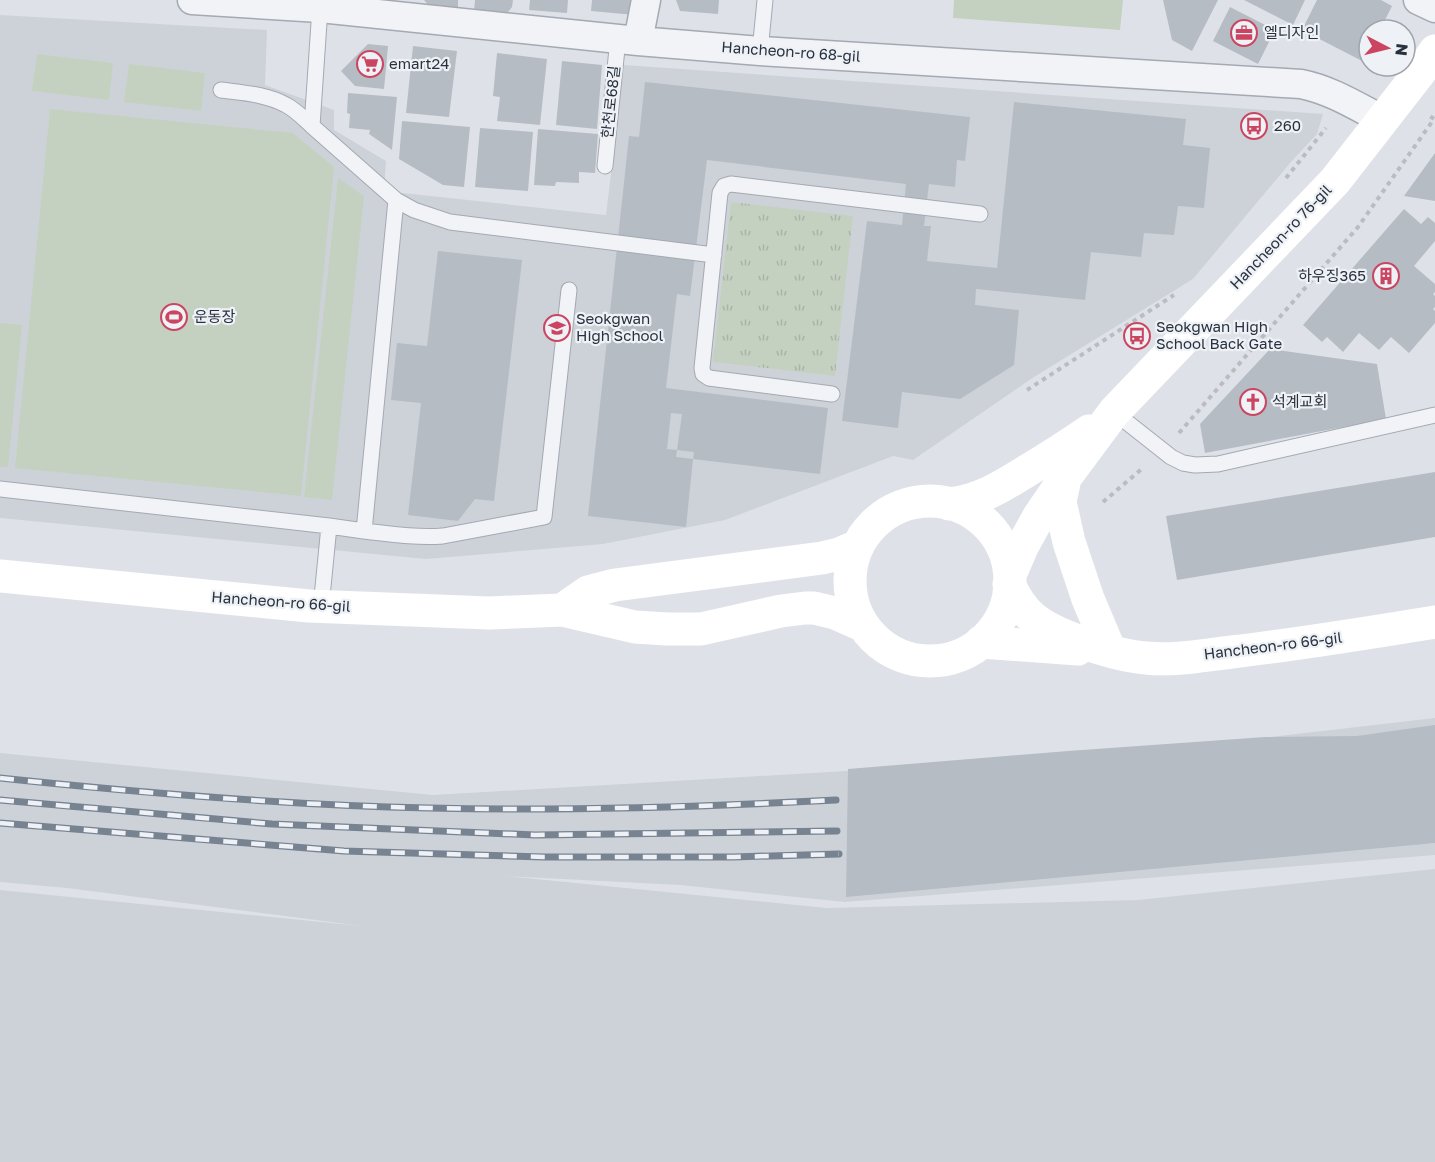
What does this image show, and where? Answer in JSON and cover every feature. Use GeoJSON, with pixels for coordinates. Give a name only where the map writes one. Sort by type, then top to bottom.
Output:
{"type":"FeatureCollection","features":[{"type":"Feature","properties":{"kind":"main road","name":"Hancheon-ro 76-gil"},"geometry":{"type":"LineString","coordinates":[[1114,412],[1335,181],[1424,72]]}},
{"type":"Feature","properties":{"kind":"main road"},"geometry":{"type":"LineString","coordinates":[[1110,651],[1062,634],[1041,624],[1025,611],[1016,600],[1009,580],[1003,549],[989,528],[969,511],[944,502],[918,502],[893,510],[872,525],[858,546],[850,572],[851,598],[862,625],[878,643],[901,657],[927,662],[953,658],[978,646],[996,627],[1007,602],[1009,580],[1023,545],[1039,516],[1114,412]]}},
{"type":"Feature","properties":{"kind":"main road"},"geometry":{"type":"LineString","coordinates":[[949,504],[974,500],[991,493],[1068,446],[1114,412]]}},
{"type":"Feature","properties":{"kind":"main road"},"geometry":{"type":"LineString","coordinates":[[1065,478],[1060,502],[1069,542],[1088,599],[1110,651]]}},
{"type":"Feature","properties":{"kind":"main road"},"geometry":{"type":"LineString","coordinates":[[562,610],[588,592],[599,588],[822,558],[858,546]]}},
{"type":"Feature","properties":{"kind":"main road","name":"Hancheon-ro 66-gil"},"geometry":{"type":"LineString","coordinates":[[0,576],[321,607],[489,613],[562,610],[635,627],[701,629],[781,610],[814,608],[834,613],[862,625]]}},
{"type":"Feature","properties":{"kind":"main road","name":"Hancheon-ro 66-gil"},"geometry":{"type":"LineString","coordinates":[[1110,651],[1147,658],[1174,658],[1297,645],[1435,622]]}},
{"type":"Feature","properties":{"kind":"main road"},"geometry":{"type":"LineString","coordinates":[[981,642],[1110,651]]}},
{"type":"Feature","properties":{"kind":"street","name":"Hancheon-ro 68-gil"},"geometry":{"type":"LineString","coordinates":[[192,0],[320,4],[628,40],[760,51],[1300,84],[1316,87],[1383,120]]}},
{"type":"Feature","properties":{"kind":"street"},"geometry":{"type":"LineString","coordinates":[[628,40],[646,0]]}},
{"type":"Feature","properties":{"kind":"street"},"geometry":{"type":"LineString","coordinates":[[1418,0],[1435,8]]}},
{"type":"Feature","properties":{"kind":"lane"},"geometry":{"type":"LineString","coordinates":[[760,51],[765,0]]}},
{"type":"Feature","properties":{"kind":"lane"},"geometry":{"type":"LineString","coordinates":[[312,126],[320,4]]}},
{"type":"Feature","properties":{"kind":"lane","name":"한천로68길"},"geometry":{"type":"LineString","coordinates":[[605,166],[628,40]]}},
{"type":"Feature","properties":{"kind":"lane"},"geometry":{"type":"LineString","coordinates":[[221,90],[260,96],[286,105],[396,200],[414,210],[450,222],[714,255]]}},
{"type":"Feature","properties":{"kind":"lane"},"geometry":{"type":"LineString","coordinates":[[832,394],[709,378],[704,374],[702,368],[720,193],[724,186],[728,184],[980,214]]}},
{"type":"Feature","properties":{"kind":"lane"},"geometry":{"type":"LineString","coordinates":[[364,531],[396,200]]}},
{"type":"Feature","properties":{"kind":"lane"},"geometry":{"type":"LineString","coordinates":[[0,489],[413,537],[443,536],[544,517],[569,290]]}},
{"type":"Feature","properties":{"kind":"lane"},"geometry":{"type":"LineString","coordinates":[[1114,412],[1171,457],[1183,464],[1196,465],[1218,464],[1435,415]]}},
{"type":"Feature","properties":{"kind":"lane"},"geometry":{"type":"LineString","coordinates":[[321,607],[329,526]]}},
{"type":"Feature","properties":{"kind":"path"},"geometry":{"type":"LineString","coordinates":[[1103,502],[1164,451],[1358,227],[1434,119],[1424,72]]}},
{"type":"Feature","properties":{"kind":"path"},"geometry":{"type":"LineString","coordinates":[[1282,182],[1348,101]]}},
{"type":"Feature","properties":{"kind":"path"},"geometry":{"type":"LineString","coordinates":[[1027,390],[1181,291]]}},
{"type":"Feature","properties":{"kind":"shaded area","name":"Seokgwan High School"},"geometry":{"type":"Polygon","coordinates":[[[0,15],[267,30],[265,85],[334,110],[334,130],[386,161],[384,191],[606,215],[624,65],[1323,114],[1317,134],[1193,279],[1034,377],[913,460],[893,456],[725,520],[603,544],[426,559],[0,518],[0,15]]]}},
{"type":"Feature","properties":{"kind":"shaded area"},"geometry":{"type":"Polygon","coordinates":[[[1435,718],[1435,855],[845,902],[680,885],[505,876],[827,908],[1138,900],[1435,869],[1435,1162],[0,1162],[0,890],[362,926],[67,888],[0,882],[0,753],[433,795],[846,771],[1227,742],[1435,718]]]}},
{"type":"Feature","properties":{"kind":"green space"},"geometry":{"type":"Polygon","coordinates":[[[954,0],[1123,0],[1120,30],[953,18],[954,0]]]}},
{"type":"Feature","properties":{"kind":"green space"},"geometry":{"type":"Polygon","coordinates":[[[37,54],[113,63],[109,100],[32,91],[37,54]]]}},
{"type":"Feature","properties":{"kind":"green space"},"geometry":{"type":"Polygon","coordinates":[[[129,64],[205,73],[201,111],[124,102],[129,64]]]}},
{"type":"Feature","properties":{"kind":"green space","name":"운동장"},"geometry":{"type":"Polygon","coordinates":[[[50,109],[293,133],[334,167],[301,496],[15,468],[50,109]]]}},
{"type":"Feature","properties":{"kind":"green space"},"geometry":{"type":"Polygon","coordinates":[[[338,178],[364,196],[332,500],[304,497],[338,178]]]}},
{"type":"Feature","properties":{"kind":"green space"},"geometry":{"type":"Polygon","coordinates":[[[731,202],[853,216],[835,376],[713,362],[731,202]]]}},
{"type":"Feature","properties":{"kind":"green space"},"geometry":{"type":"Polygon","coordinates":[[[0,323],[22,325],[8,467],[0,467],[0,323]]]}},
{"type":"Feature","properties":{"kind":"building"},"geometry":{"type":"Polygon","coordinates":[[[424,0],[458,0],[458,8],[429,6],[424,0]]]}},
{"type":"Feature","properties":{"kind":"building"},"geometry":{"type":"Polygon","coordinates":[[[475,0],[513,0],[512,7],[505,16],[474,12],[475,0]]]}},
{"type":"Feature","properties":{"kind":"building"},"geometry":{"type":"Polygon","coordinates":[[[530,0],[568,0],[567,13],[529,10],[530,0]]]}},
{"type":"Feature","properties":{"kind":"building"},"geometry":{"type":"Polygon","coordinates":[[[592,0],[637,0],[635,15],[591,11],[592,0]]]}},
{"type":"Feature","properties":{"kind":"building"},"geometry":{"type":"Polygon","coordinates":[[[676,0],[719,0],[718,14],[680,11],[676,0]]]}},
{"type":"Feature","properties":{"kind":"building"},"geometry":{"type":"Polygon","coordinates":[[[1163,0],[1218,0],[1192,51],[1172,40],[1163,0]]]}},
{"type":"Feature","properties":{"kind":"building"},"geometry":{"type":"Polygon","coordinates":[[[1244,0],[1305,0],[1293,25],[1244,0]]]}},
{"type":"Feature","properties":{"kind":"building"},"geometry":{"type":"Polygon","coordinates":[[[1317,0],[1381,0],[1392,6],[1386,18],[1357,18],[1357,58],[1302,30],[1317,0]]]}},
{"type":"Feature","properties":{"kind":"building"},"geometry":{"type":"Polygon","coordinates":[[[1230,7],[1275,30],[1258,64],[1213,41],[1230,7]]]}},
{"type":"Feature","properties":{"kind":"building"},"geometry":{"type":"Polygon","coordinates":[[[368,44],[388,46],[384,89],[355,86],[341,71],[368,44]]]}},
{"type":"Feature","properties":{"kind":"building"},"geometry":{"type":"Polygon","coordinates":[[[413,46],[457,51],[449,117],[406,113],[413,46]]]}},
{"type":"Feature","properties":{"kind":"building"},"geometry":{"type":"Polygon","coordinates":[[[497,53],[547,59],[540,125],[497,121],[500,97],[493,96],[497,53]]]}},
{"type":"Feature","properties":{"kind":"building"},"geometry":{"type":"Polygon","coordinates":[[[562,61],[602,65],[597,129],[556,125],[562,61]]]}},
{"type":"Feature","properties":{"kind":"building"},"geometry":{"type":"Polygon","coordinates":[[[645,82],[970,117],[965,161],[957,160],[955,187],[929,184],[924,226],[931,226],[927,261],[997,268],[1014,102],[1186,119],[1183,145],[1210,148],[1204,208],[1178,206],[1174,235],[1144,233],[1141,257],[1091,252],[1085,300],[976,289],[975,305],[1019,310],[1014,365],[960,399],[902,392],[898,428],[842,421],[867,221],[902,225],[906,184],[707,160],[690,296],[677,294],[666,388],[828,408],[820,474],[693,459],[686,527],[588,516],[629,136],[639,137],[645,82]],[[671,413],[667,449],[677,450],[682,414],[671,413]],[[677,450],[676,457],[693,459],[694,452],[677,450]]]}},
{"type":"Feature","properties":{"kind":"building"},"geometry":{"type":"Polygon","coordinates":[[[348,93],[397,97],[392,150],[369,134],[370,130],[349,128],[348,93]]]}},
{"type":"Feature","properties":{"kind":"building"},"geometry":{"type":"Polygon","coordinates":[[[402,121],[470,127],[464,187],[443,185],[399,159],[402,121]]]}},
{"type":"Feature","properties":{"kind":"building"},"geometry":{"type":"Polygon","coordinates":[[[480,128],[533,132],[528,191],[475,187],[480,128]]]}},
{"type":"Feature","properties":{"kind":"building"},"geometry":{"type":"Polygon","coordinates":[[[538,129],[598,134],[595,173],[579,172],[579,183],[556,182],[555,186],[534,185],[538,129]]]}},
{"type":"Feature","properties":{"kind":"building"},"geometry":{"type":"Polygon","coordinates":[[[1435,153],[1435,201],[1404,196],[1435,153]]]}},
{"type":"Feature","properties":{"kind":"building","name":"하우징365"},"geometry":{"type":"Polygon","coordinates":[[[1404,209],[1421,224],[1428,217],[1435,223],[1435,241],[1414,266],[1435,284],[1433,294],[1435,307],[1433,309],[1435,323],[1409,353],[1391,337],[1379,350],[1359,333],[1343,352],[1327,337],[1322,342],[1303,325],[1404,209]]]}},
{"type":"Feature","properties":{"kind":"building"},"geometry":{"type":"Polygon","coordinates":[[[438,251],[522,260],[494,501],[475,499],[458,521],[408,515],[421,403],[391,400],[397,343],[427,346],[438,251]]]}},
{"type":"Feature","properties":{"kind":"building"},"geometry":{"type":"Polygon","coordinates":[[[1270,349],[1377,364],[1386,419],[1205,453],[1200,424],[1270,349]]]}},
{"type":"Feature","properties":{"kind":"building"},"geometry":{"type":"Polygon","coordinates":[[[1435,472],[1435,537],[1177,580],[1166,516],[1435,472]]]}},
{"type":"Feature","properties":{"kind":"building"},"geometry":{"type":"Polygon","coordinates":[[[1435,725],[1435,843],[846,897],[848,769],[1265,737],[1357,736],[1435,725]]]}},
{"type":"Feature","properties":{"kind":"railway"},"geometry":{"type":"LineString","coordinates":[[0,778],[214,798],[429,808],[632,808],[836,800]]}},
{"type":"Feature","properties":{"kind":"railway"},"geometry":{"type":"LineString","coordinates":[[0,800],[272,824],[535,835],[837,831]]}},
{"type":"Feature","properties":{"kind":"railway"},"geometry":{"type":"LineString","coordinates":[[0,823],[344,851],[544,857],[733,857],[839,854]]}},
{"type":"Feature","properties":{"kind":"place","name":"엘디자인"},"geometry":{"type":"Point","coordinates":[1244,33]}},
{"type":"Feature","properties":{"kind":"place","name":"emart24"},"geometry":{"type":"Point","coordinates":[370,64]}},
{"type":"Feature","properties":{"kind":"place","name":"260"},"geometry":{"type":"Point","coordinates":[1254,126]}},
{"type":"Feature","properties":{"kind":"place","name":"하우징365"},"geometry":{"type":"Point","coordinates":[1386,276]}},
{"type":"Feature","properties":{"kind":"place","name":"운동장"},"geometry":{"type":"Point","coordinates":[174,317]}},
{"type":"Feature","properties":{"kind":"place","name":"Seokgwan High School"},"geometry":{"type":"Point","coordinates":[557,328]}},
{"type":"Feature","properties":{"kind":"place","name":"Seokgwan High School Back Gate"},"geometry":{"type":"Point","coordinates":[1137,336]}},
{"type":"Feature","properties":{"kind":"place","name":"석계교회"},"geometry":{"type":"Point","coordinates":[1253,402]}}]}
